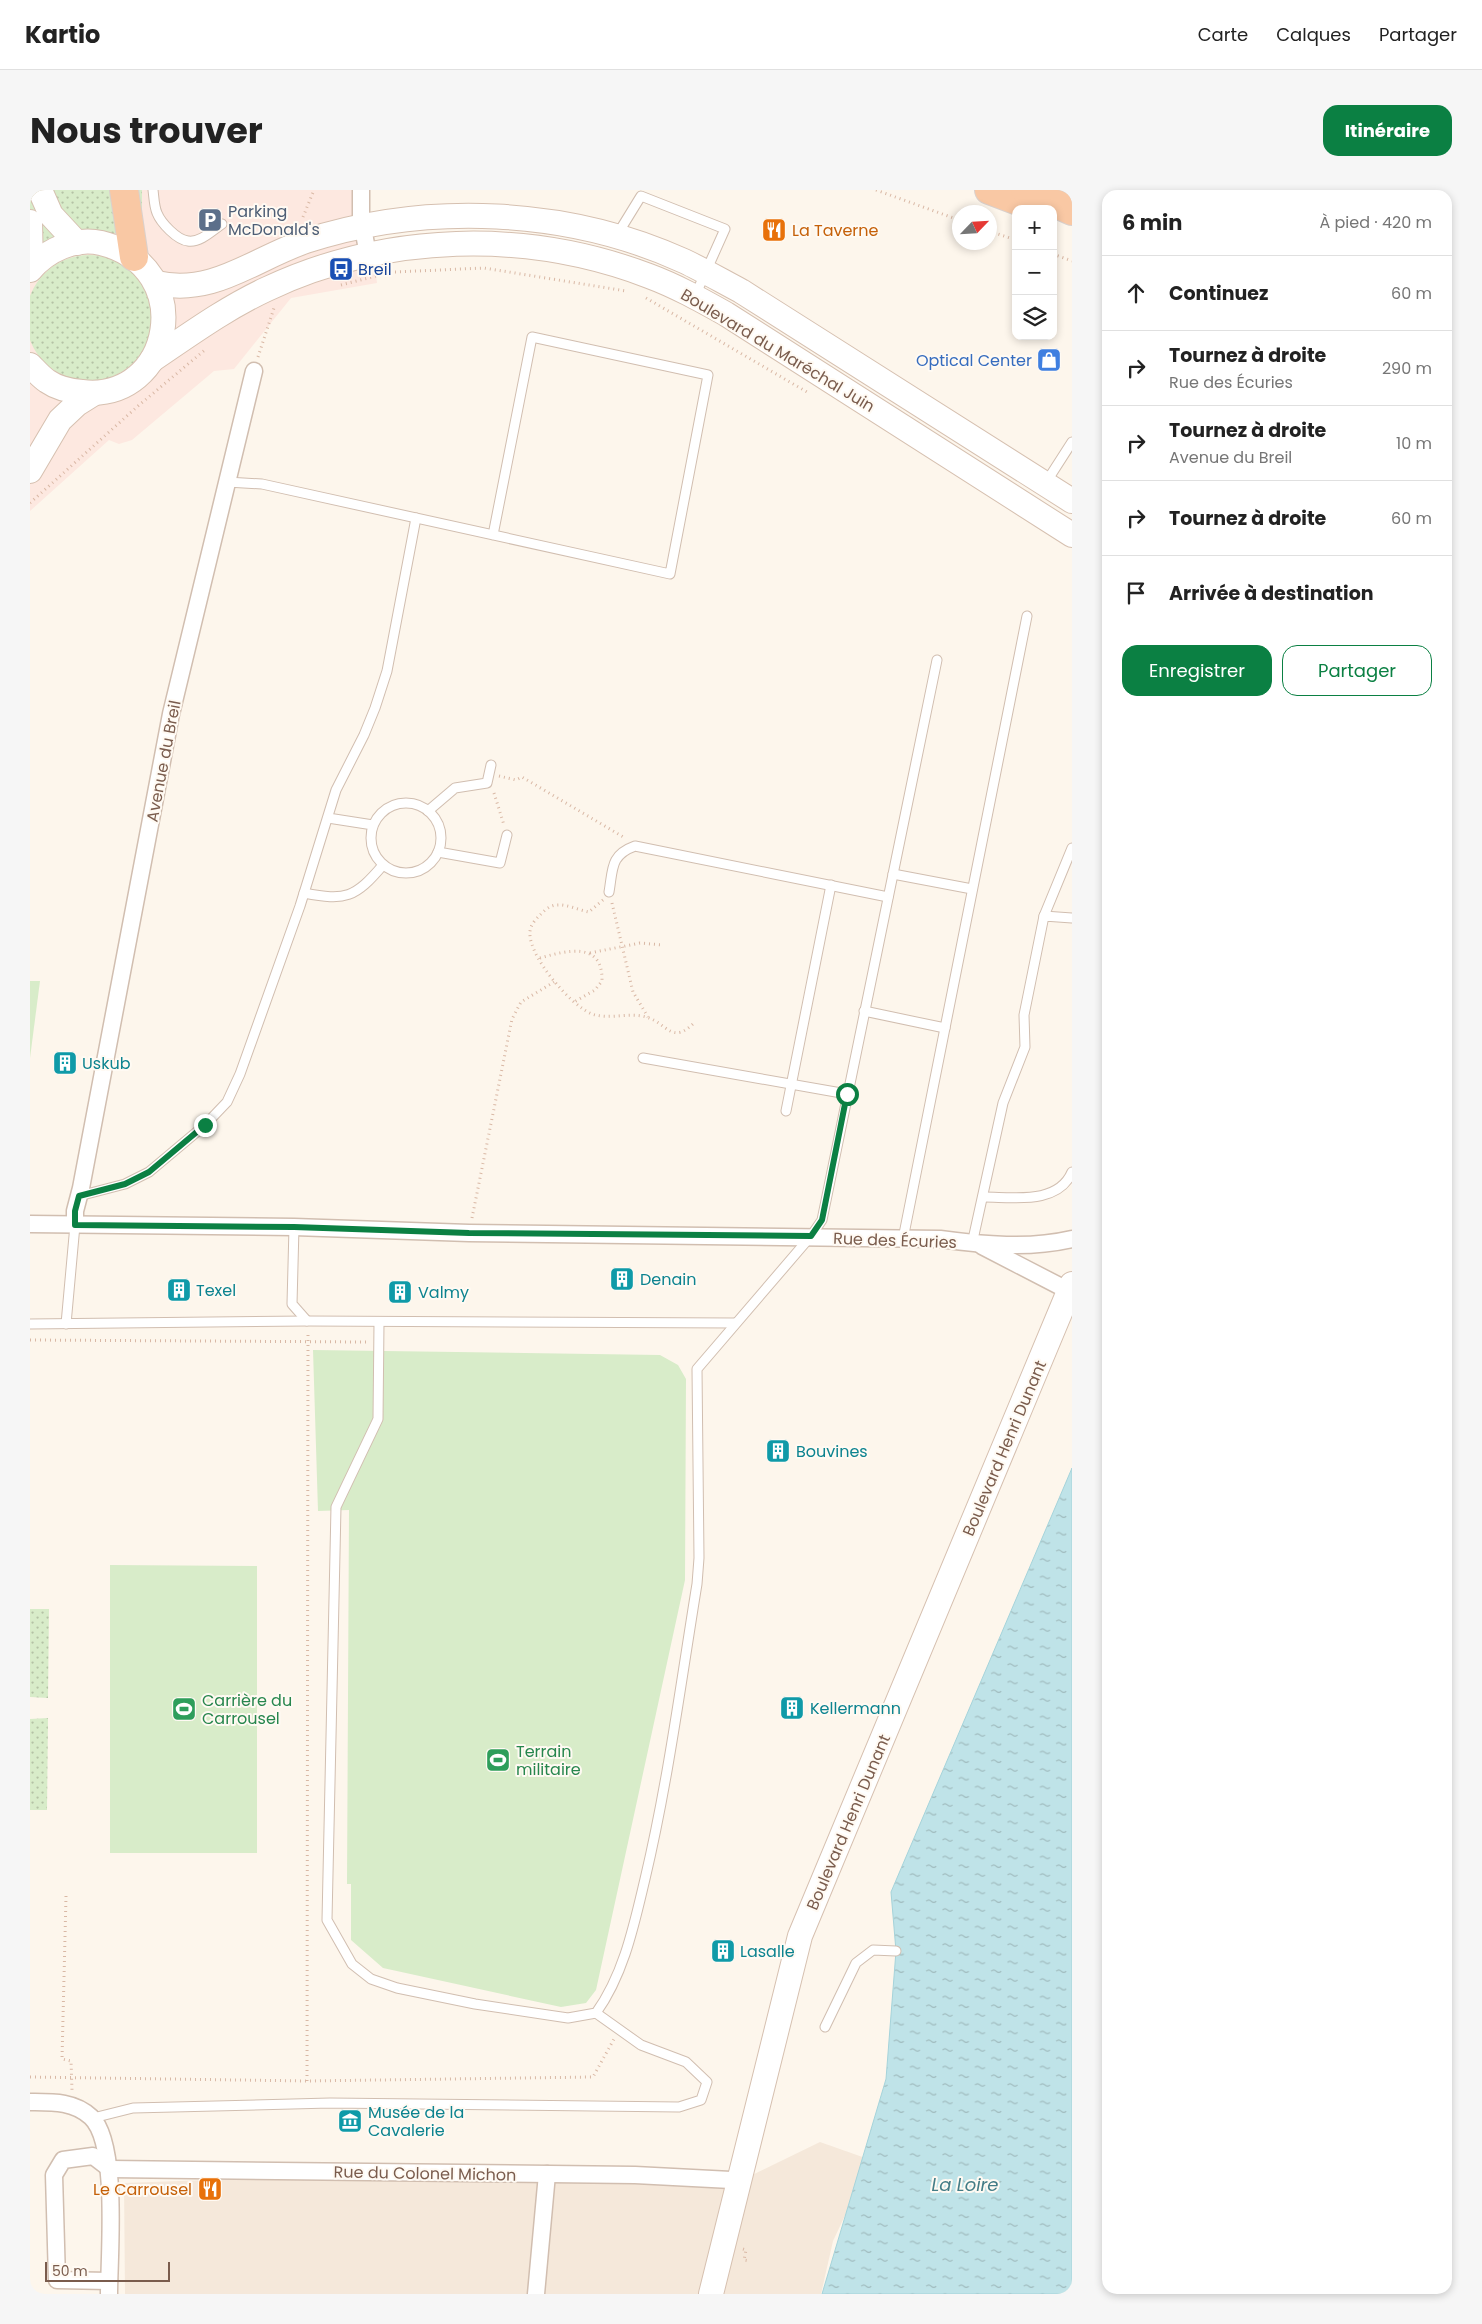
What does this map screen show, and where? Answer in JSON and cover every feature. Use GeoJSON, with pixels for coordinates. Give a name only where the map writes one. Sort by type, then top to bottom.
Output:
{"type":"FeatureCollection","features":[{"type":"Feature","properties":{"kind":"highway"},"geometry":{"type":"LineString","coordinates":[[124,190],[134,257]]}},
{"type":"Feature","properties":{"kind":"highway"},"geometry":{"type":"LineString","coordinates":[[989,190],[1028,205]]}},
{"type":"Feature","properties":{"kind":"highway"},"geometry":{"type":"LineString","coordinates":[[1025,190],[1072,211]]}},
{"type":"Feature","properties":{"kind":"highway"},"geometry":{"type":"LineString","coordinates":[[1057,216],[1072,222]]}},
{"type":"Feature","properties":{"kind":"main road"},"geometry":{"type":"LineString","coordinates":[[40,190],[51,215],[76,243]]}},
{"type":"Feature","properties":{"kind":"main road","name":"Boulevard du Maréchal Juin"},"geometry":{"type":"LineString","coordinates":[[156,283],[184,287],[212,282],[300,244],[363,227],[436,217],[489,216],[557,223],[616,237],[683,260],[741,291],[1072,502]]}},
{"type":"Feature","properties":{"kind":"main road"},"geometry":{"type":"LineString","coordinates":[[30,222],[30,269]]}},
{"type":"Feature","properties":{"kind":"main road","name":"Boulevard du Maréchal Juin"},"geometry":{"type":"LineString","coordinates":[[152,360],[220,315],[265,289],[312,270],[373,265],[429,245],[460,242],[526,246],[590,257],[649,276],[695,296],[1072,536]]}},
{"type":"Feature","properties":{"kind":"main road"},"geometry":{"type":"LineString","coordinates":[[30,269],[52,252],[76,243],[103,244],[116,247],[134,257],[146,268],[156,283],[162,298],[164,314],[161,338],[152,360],[140,374],[126,384],[93,394],[77,404],[60,420],[30,471]]}},
{"type":"Feature","properties":{"kind":"main road"},"geometry":{"type":"LineString","coordinates":[[30,365],[46,381],[69,391],[93,394]]}},
{"type":"Feature","properties":{"kind":"main road","name":"Boulevard Henri Dunant"},"geometry":{"type":"LineString","coordinates":[[711,2294],[800,1936],[1071,1287]]}},
{"type":"Feature","properties":{"kind":"street"},"geometry":{"type":"LineString","coordinates":[[361,190],[363,227],[373,265]]}},
{"type":"Feature","properties":{"kind":"street","name":"Avenue du Breil"},"geometry":{"type":"LineString","coordinates":[[75,1225],[75,1211],[171,714],[254,370]]}},
{"type":"Feature","properties":{"kind":"street","name":"Rue des Écuries"},"geometry":{"type":"LineString","coordinates":[[30,1224],[294,1227],[469,1233],[811,1236],[940,1239],[976,1245],[1051,1244],[1072,1239]]}},
{"type":"Feature","properties":{"kind":"street","name":"Rue des Écuries"},"geometry":{"type":"LineString","coordinates":[[976,1245],[1071,1287]]}},
{"type":"Feature","properties":{"kind":"street"},"geometry":{"type":"LineString","coordinates":[[30,2102],[54,2102],[73,2105],[93,2118],[103,2141],[110,2169],[109,2287],[57,2280],[54,2175],[63,2160],[93,2156],[110,2169]]}},
{"type":"Feature","properties":{"kind":"street","name":"Rue du Colonel Michon"},"geometry":{"type":"LineString","coordinates":[[110,2169],[635,2175],[731,2180],[740,2183]]}},
{"type":"Feature","properties":{"kind":"street"},"geometry":{"type":"LineString","coordinates":[[536,2294],[547,2174]]}},
{"type":"Feature","properties":{"kind":"lane"},"geometry":{"type":"LineString","coordinates":[[153,190],[156,212],[159,217],[182,239],[188,242],[198,240],[222,224]]}},
{"type":"Feature","properties":{"kind":"lane"},"geometry":{"type":"LineString","coordinates":[[616,237],[641,196],[725,229],[695,296]]}},
{"type":"Feature","properties":{"kind":"lane"},"geometry":{"type":"LineString","coordinates":[[227,482],[262,484],[493,535],[670,574],[708,375],[532,337],[493,535]]}},
{"type":"Feature","properties":{"kind":"lane"},"geometry":{"type":"LineString","coordinates":[[1045,485],[1072,442]]}},
{"type":"Feature","properties":{"kind":"lane"},"geometry":{"type":"LineString","coordinates":[[79,1196],[125,1184],[149,1172],[205,1125],[227,1102],[240,1074],[304,893],[336,790],[371,717],[387,671],[416,518]]}},
{"type":"Feature","properties":{"kind":"lane"},"geometry":{"type":"LineString","coordinates":[[903,1239],[1027,616]]}},
{"type":"Feature","properties":{"kind":"lane"},"geometry":{"type":"LineString","coordinates":[[596,2013],[615,1982],[633,1932],[653,1845],[697,1584],[699,1548],[697,1369],[735,1322],[811,1236],[822,1220],[938,660]]}},
{"type":"Feature","properties":{"kind":"lane"},"geometry":{"type":"LineString","coordinates":[[428,811],[455,788],[488,778],[491,765]]}},
{"type":"Feature","properties":{"kind":"lane"},"geometry":{"type":"LineString","coordinates":[[403,803],[415,804],[428,811],[439,827],[441,838],[434,860],[426,868],[415,873],[404,874],[393,871],[383,865],[375,857],[371,845],[371,834],[382,813],[391,806],[403,803]]}},
{"type":"Feature","properties":{"kind":"lane"},"geometry":{"type":"LineString","coordinates":[[328,818],[374,826]]}},
{"type":"Feature","properties":{"kind":"lane"},"geometry":{"type":"LineString","coordinates":[[438,852],[500,863],[506,835]]}},
{"type":"Feature","properties":{"kind":"lane"},"geometry":{"type":"LineString","coordinates":[[609,892],[616,857],[623,850],[635,846],[888,897]]}},
{"type":"Feature","properties":{"kind":"lane"},"geometry":{"type":"LineString","coordinates":[[976,1245],[1003,1103],[1025,1047],[1024,1016],[1044,916],[1072,848]]}},
{"type":"Feature","properties":{"kind":"lane"},"geometry":{"type":"LineString","coordinates":[[304,893],[327,898],[344,897],[357,891],[370,881],[383,865]]}},
{"type":"Feature","properties":{"kind":"lane"},"geometry":{"type":"LineString","coordinates":[[893,874],[972,889]]}},
{"type":"Feature","properties":{"kind":"lane"},"geometry":{"type":"LineString","coordinates":[[786,1111],[830,885]]}},
{"type":"Feature","properties":{"kind":"lane"},"geometry":{"type":"LineString","coordinates":[[1044,916],[1072,918]]}},
{"type":"Feature","properties":{"kind":"lane"},"geometry":{"type":"LineString","coordinates":[[864,1011],[945,1028]]}},
{"type":"Feature","properties":{"kind":"lane"},"geometry":{"type":"LineString","coordinates":[[643,1058],[847,1094]]}},
{"type":"Feature","properties":{"kind":"lane"},"geometry":{"type":"LineString","coordinates":[[984,1197],[1035,1197],[1047,1195],[1069,1180],[1072,1172]]}},
{"type":"Feature","properties":{"kind":"lane"},"geometry":{"type":"LineString","coordinates":[[66,1324],[75,1225]]}},
{"type":"Feature","properties":{"kind":"lane"},"geometry":{"type":"LineString","coordinates":[[294,1227],[292,1304],[307,1321]]}},
{"type":"Feature","properties":{"kind":"lane"},"geometry":{"type":"LineString","coordinates":[[30,1324],[307,1321],[379,1323],[735,1322]]}},
{"type":"Feature","properties":{"kind":"lane"},"geometry":{"type":"LineString","coordinates":[[93,2118],[132,2108],[330,2104],[679,2106],[700,2100],[707,2082],[686,2062],[641,2045],[596,2013],[568,2018],[397,1988],[371,1979],[352,1964],[326,1920],[336,1507],[378,1419],[379,1323]]}},
{"type":"Feature","properties":{"kind":"lane"},"geometry":{"type":"LineString","coordinates":[[825,2028],[856,1963],[873,1950],[896,1951]]}},
{"type":"Feature","properties":{"kind":"path"},"geometry":{"type":"LineString","coordinates":[[303,217],[314,190]]}},
{"type":"Feature","properties":{"kind":"path"},"geometry":{"type":"LineString","coordinates":[[876,190],[952,217]]}},
{"type":"Feature","properties":{"kind":"path"},"geometry":{"type":"LineString","coordinates":[[997,233],[1012,238]]}},
{"type":"Feature","properties":{"kind":"path"},"geometry":{"type":"LineString","coordinates":[[1057,255],[1072,261]]}},
{"type":"Feature","properties":{"kind":"path"},"geometry":{"type":"LineString","coordinates":[[337,285],[373,265]]}},
{"type":"Feature","properties":{"kind":"path"},"geometry":{"type":"LineString","coordinates":[[386,273],[484,268],[628,292]]}},
{"type":"Feature","properties":{"kind":"path"},"geometry":{"type":"LineString","coordinates":[[638,293],[813,395]]}},
{"type":"Feature","properties":{"kind":"path"},"geometry":{"type":"LineString","coordinates":[[254,370],[276,302]]}},
{"type":"Feature","properties":{"kind":"path"},"geometry":{"type":"LineString","coordinates":[[30,503],[138,406],[209,347]]}},
{"type":"Feature","properties":{"kind":"path"},"geometry":{"type":"LineString","coordinates":[[488,778],[493,788],[506,835]]}},
{"type":"Feature","properties":{"kind":"path"},"geometry":{"type":"LineString","coordinates":[[488,778],[516,780],[522,778],[616,832],[635,846]]}},
{"type":"Feature","properties":{"kind":"path"},"geometry":{"type":"LineString","coordinates":[[609,892],[633,992],[648,1018]]}},
{"type":"Feature","properties":{"kind":"path"},"geometry":{"type":"LineString","coordinates":[[609,892],[596,908],[590,912],[562,905],[551,906],[534,920],[530,931],[540,958],[554,982],[574,1002],[592,1014],[606,1017],[639,1015],[648,1018],[672,1033],[680,1033],[695,1022]]}},
{"type":"Feature","properties":{"kind":"path"},"geometry":{"type":"LineString","coordinates":[[540,958],[577,951],[590,953],[640,943],[662,945]]}},
{"type":"Feature","properties":{"kind":"path"},"geometry":{"type":"LineString","coordinates":[[574,1002],[595,990],[602,981],[600,966],[590,953]]}},
{"type":"Feature","properties":{"kind":"path"},"geometry":{"type":"LineString","coordinates":[[469,1233],[512,1019],[521,1002],[554,982]]}},
{"type":"Feature","properties":{"kind":"path"},"geometry":{"type":"LineString","coordinates":[[307,1321],[309,1342],[307,2081]]}},
{"type":"Feature","properties":{"kind":"path"},"geometry":{"type":"LineString","coordinates":[[30,1340],[380,1342]]}},
{"type":"Feature","properties":{"kind":"path"},"geometry":{"type":"LineString","coordinates":[[66,1896],[62,2059],[71,2060],[73,2105]]}},
{"type":"Feature","properties":{"kind":"path"},"geometry":{"type":"LineString","coordinates":[[30,2077],[307,2081],[593,2077],[619,2030]]}},
{"type":"Feature","properties":{"kind":"path"},"geometry":{"type":"LineString","coordinates":[[736,2248],[746,2250],[744,2260],[750,2261]]}},
{"type":"Feature","properties":{"kind":"shaded area"},"geometry":{"type":"Polygon","coordinates":[[[142,190],[365,190],[377,283],[291,298],[234,369],[214,371],[132,440],[119,444],[109,440],[30,511],[30,253],[142,219],[142,190]]]}},
{"type":"Feature","properties":{"kind":"shaded area"},"geometry":{"type":"Polygon","coordinates":[[[820,2142],[871,2160],[833,2241],[821,2294],[125,2294],[124,2183],[589,2166],[744,2179],[820,2142]]]}},
{"type":"Feature","properties":{"kind":"green space"},"geometry":{"type":"Polygon","coordinates":[[[30,190],[142,190],[142,218],[116,233],[30,253],[30,190]]]}},
{"type":"Feature","properties":{"kind":"green space"},"geometry":{"type":"Polygon","coordinates":[[[89,255],[113,260],[133,274],[147,294],[152,318],[147,342],[133,362],[113,376],[89,381],[65,376],[45,362],[31,342],[26,318],[31,294],[45,274],[65,260],[89,255]]]}},
{"type":"Feature","properties":{"kind":"green space"},"geometry":{"type":"Polygon","coordinates":[[[30,981],[40,981],[30,1058],[30,981]]]}},
{"type":"Feature","properties":{"kind":"green space","name":"Terrain militaire"},"geometry":{"type":"Polygon","coordinates":[[[313,1350],[660,1355],[678,1365],[686,1379],[685,1580],[596,1990],[586,2003],[561,2007],[383,1968],[351,1940],[351,1884],[347,1884],[349,1510],[318,1511],[313,1350]]]}},
{"type":"Feature","properties":{"kind":"green space","name":"Carrière du Carrousel"},"geometry":{"type":"Polygon","coordinates":[[[110,1565],[257,1566],[257,1853],[110,1853],[110,1565]]]}},
{"type":"Feature","properties":{"kind":"green space"},"geometry":{"type":"Polygon","coordinates":[[[30,1609],[49,1609],[48,1698],[30,1697],[30,1609]]]}},
{"type":"Feature","properties":{"kind":"green space"},"geometry":{"type":"Polygon","coordinates":[[[48,1718],[47,1810],[30,1810],[30,1719],[48,1718]]]}},
{"type":"Feature","properties":{"kind":"water","name":"La Loire"},"geometry":{"type":"Polygon","coordinates":[[[1072,1468],[1072,2294],[822,2294],[886,2079],[896,1951],[891,1892],[1072,1468]]]}},
{"type":"Feature","properties":{"kind":"place","name":"Parking McDonald's"},"geometry":{"type":"Point","coordinates":[210,220]}},
{"type":"Feature","properties":{"kind":"place","name":"La Taverne"},"geometry":{"type":"Point","coordinates":[774,230]}},
{"type":"Feature","properties":{"kind":"place","name":"Breil"},"geometry":{"type":"Point","coordinates":[341,269]}},
{"type":"Feature","properties":{"kind":"place","name":"Optical Center"},"geometry":{"type":"Point","coordinates":[1049,360]}},
{"type":"Feature","properties":{"kind":"place","name":"Uskub"},"geometry":{"type":"Point","coordinates":[65,1063]}},
{"type":"Feature","properties":{"kind":"place","name":"Denain"},"geometry":{"type":"Point","coordinates":[622,1279]}},
{"type":"Feature","properties":{"kind":"place","name":"Texel"},"geometry":{"type":"Point","coordinates":[179,1290]}},
{"type":"Feature","properties":{"kind":"place","name":"Valmy"},"geometry":{"type":"Point","coordinates":[400,1292]}},
{"type":"Feature","properties":{"kind":"place","name":"Bouvines"},"geometry":{"type":"Point","coordinates":[778,1451]}},
{"type":"Feature","properties":{"kind":"place","name":"Kellermann"},"geometry":{"type":"Point","coordinates":[792,1708]}},
{"type":"Feature","properties":{"kind":"place","name":"Carrière du Carrousel"},"geometry":{"type":"Point","coordinates":[184,1709]}},
{"type":"Feature","properties":{"kind":"place","name":"Terrain militaire"},"geometry":{"type":"Point","coordinates":[498,1760]}},
{"type":"Feature","properties":{"kind":"place","name":"Lasalle"},"geometry":{"type":"Point","coordinates":[723,1951]}},
{"type":"Feature","properties":{"kind":"place","name":"Musée de la Cavalerie"},"geometry":{"type":"Point","coordinates":[350,2121]}},
{"type":"Feature","properties":{"kind":"place","name":"Le Carrousel"},"geometry":{"type":"Point","coordinates":[210,2189]}},
{"type":"Feature","properties":{"kind":"route"},"geometry":{"type":"LineString","coordinates":[[205,1125],[149,1172],[125,1184],[79,1196],[75,1211],[75,1225],[294,1227],[469,1233],[811,1236],[822,1220],[847,1094]]}}]}
